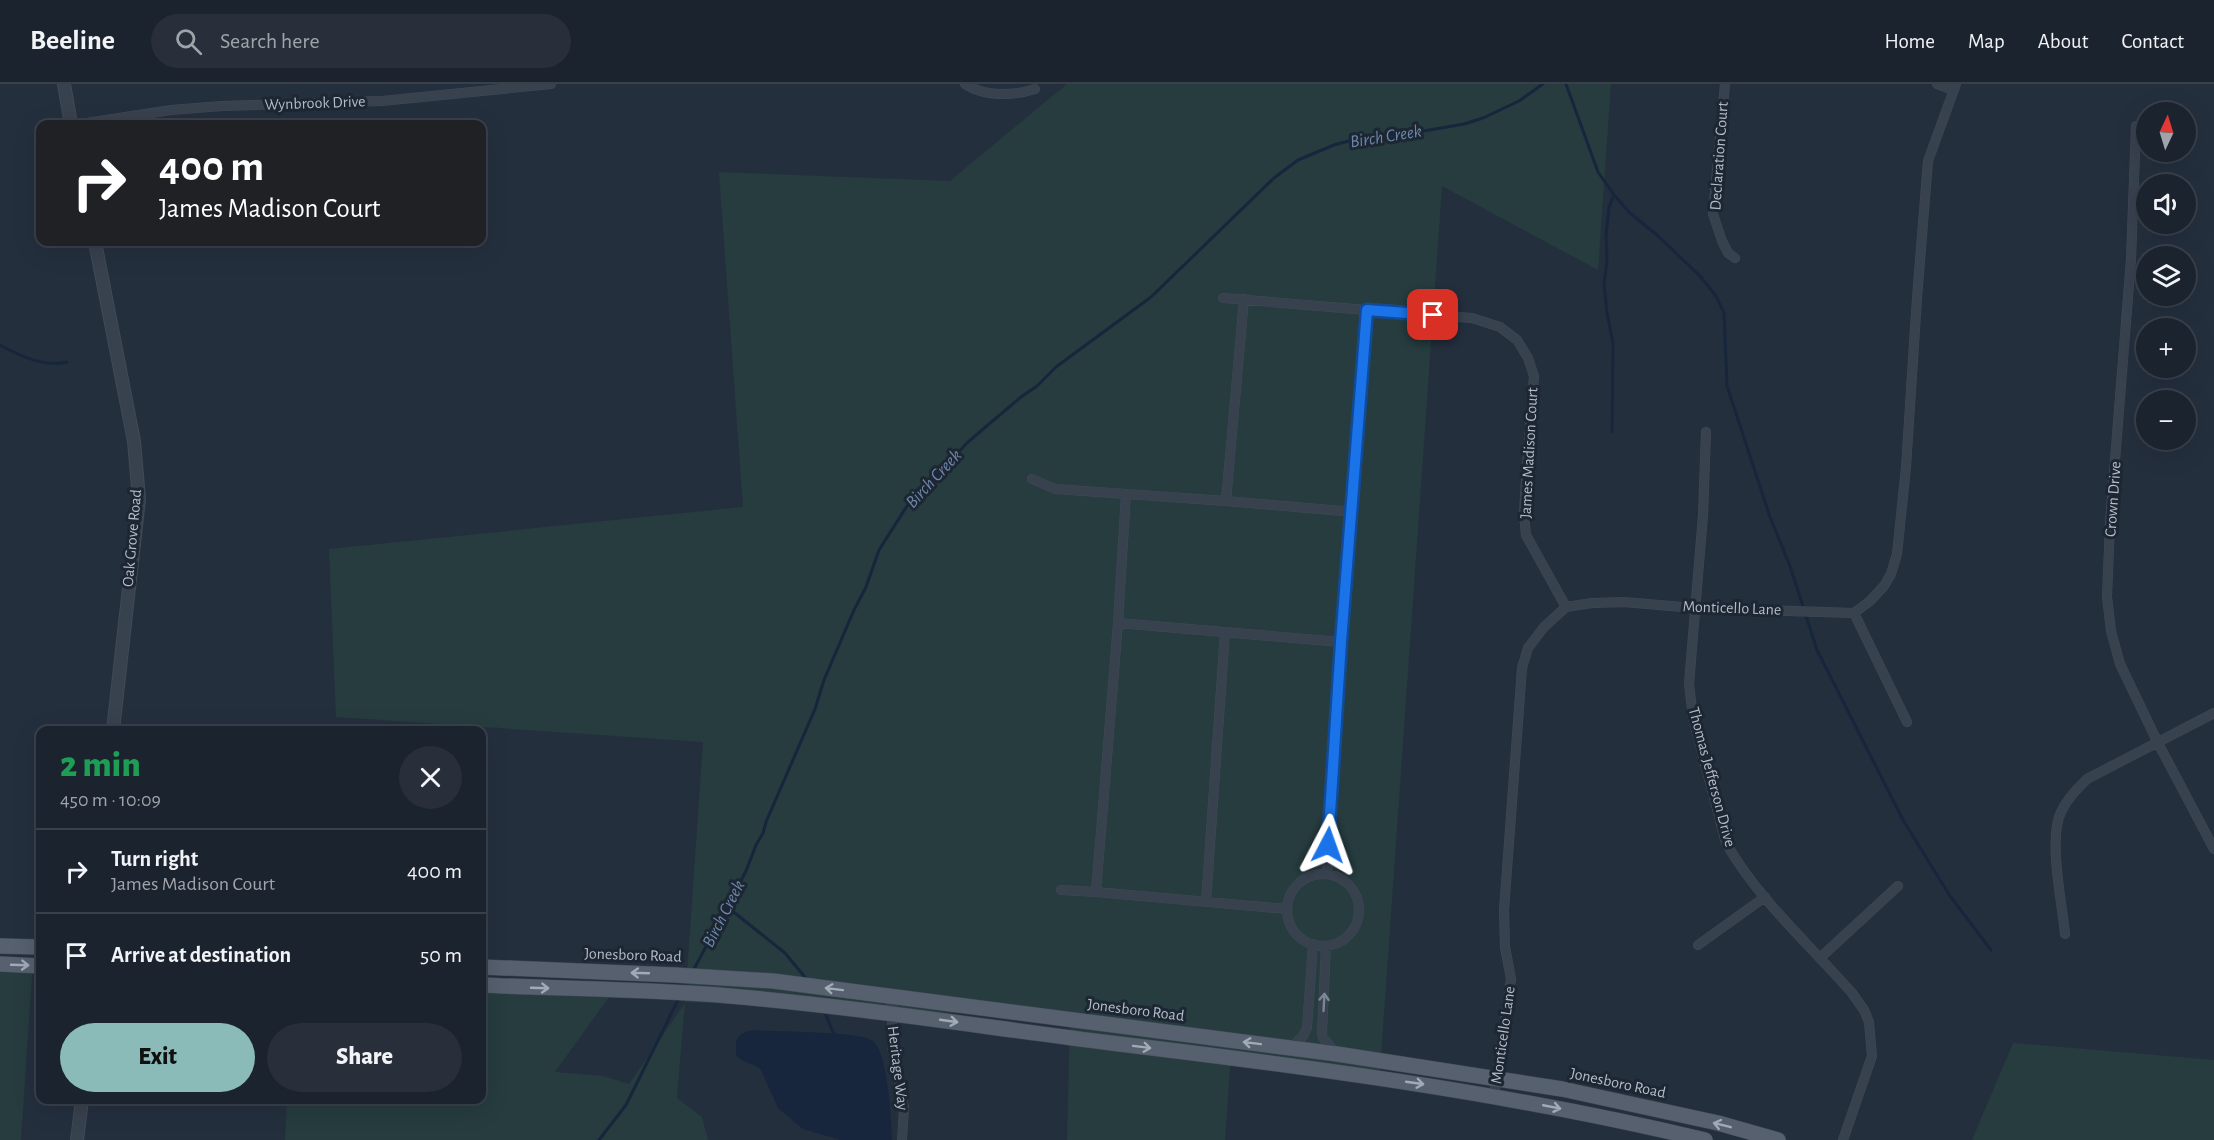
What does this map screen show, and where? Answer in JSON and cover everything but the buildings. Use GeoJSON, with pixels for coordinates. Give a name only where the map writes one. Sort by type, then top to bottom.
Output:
{"type":"FeatureCollection","features":[{"type":"Feature","properties":{"kind":"main road"},"geometry":{"type":"LineString","coordinates":[[0,946],[36,946]]}},
{"type":"Feature","properties":{"kind":"main road"},"geometry":{"type":"LineString","coordinates":[[0,964],[36,966]]}},
{"type":"Feature","properties":{"kind":"main road","name":"Jonesboro Road"},"geometry":{"type":"LineString","coordinates":[[486,967],[740,979],[892,996],[1337,1054],[1497,1077],[1630,1103],[1778,1140]]}},
{"type":"Feature","properties":{"kind":"main road"},"geometry":{"type":"LineString","coordinates":[[486,985],[726,995],[891,1014],[1266,1062],[1494,1096],[1705,1140]]}},
{"type":"Feature","properties":{"kind":"street"},"geometry":{"type":"LineString","coordinates":[[64,84],[70,120]]}},
{"type":"Feature","properties":{"kind":"street","name":"Wynbrook Drive"},"geometry":{"type":"LineString","coordinates":[[106,120],[171,110],[222,106],[382,101],[551,84]]}},
{"type":"Feature","properties":{"kind":"street"},"geometry":{"type":"LineString","coordinates":[[964,84],[973,89],[996,94],[1019,94],[1035,89]]}},
{"type":"Feature","properties":{"kind":"street","name":"Declaration Court"},"geometry":{"type":"LineString","coordinates":[[1725,84],[1713,214],[1728,253],[1736,258]]}},
{"type":"Feature","properties":{"kind":"street"},"geometry":{"type":"LineString","coordinates":[[1907,722],[1854,613],[1884,586],[1891,574],[1897,555],[1906,467],[1928,161],[1955,87],[1937,84]]}},
{"type":"Feature","properties":{"kind":"street","name":"Crown Drive"},"geometry":{"type":"LineString","coordinates":[[2136,126],[2131,259],[2110,523],[2107,597],[2111,631],[2120,664],[2158,743],[2214,849]]}},
{"type":"Feature","properties":{"kind":"street","name":"Oak Grove Road"},"geometry":{"type":"LineString","coordinates":[[96,246],[134,441],[139,500],[113,726]]}},
{"type":"Feature","properties":{"kind":"street","name":"James Madison Court"},"geometry":{"type":"LineString","coordinates":[[1224,298],[1472,318],[1500,327],[1517,340],[1528,358],[1534,376],[1524,514],[1526,535],[1566,607]]}},
{"type":"Feature","properties":{"kind":"street"},"geometry":{"type":"LineString","coordinates":[[1226,501],[1244,299]]}},
{"type":"Feature","properties":{"kind":"street"},"geometry":{"type":"LineString","coordinates":[[1327,874],[1341,642],[1353,512],[1367,310]]}},
{"type":"Feature","properties":{"kind":"street","name":"Thomas Jefferson Drive"},"geometry":{"type":"LineString","coordinates":[[1706,432],[1703,515],[1689,684],[1693,718],[1726,843],[1736,860],[1765,897],[1821,957],[1864,1010],[1869,1022],[1872,1056],[1843,1140]]}},
{"type":"Feature","properties":{"kind":"street"},"geometry":{"type":"LineString","coordinates":[[1032,479],[1055,489],[1353,512]]}},
{"type":"Feature","properties":{"kind":"street"},"geometry":{"type":"LineString","coordinates":[[1096,892],[1126,494]]}},
{"type":"Feature","properties":{"kind":"street","name":"Monticello Lane"},"geometry":{"type":"LineString","coordinates":[[1494,1096],[1511,979],[1505,947],[1504,910],[1522,668],[1528,648],[1544,627],[1566,607],[1592,603],[1624,602],[1694,608],[1854,613]]}},
{"type":"Feature","properties":{"kind":"street"},"geometry":{"type":"LineString","coordinates":[[1118,622],[1341,642]]}},
{"type":"Feature","properties":{"kind":"street"},"geometry":{"type":"LineString","coordinates":[[1206,902],[1225,632]]}},
{"type":"Feature","properties":{"kind":"street"},"geometry":{"type":"LineString","coordinates":[[2065,934],[2055,843],[2056,822],[2061,810],[2087,779],[2214,712]]}},
{"type":"Feature","properties":{"kind":"street"},"geometry":{"type":"LineString","coordinates":[[1315,874],[1327,874],[1348,883],[1355,892],[1359,904],[1359,916],[1348,936],[1338,943],[1326,946],[1314,944],[1297,935],[1288,918],[1287,909],[1289,897],[1304,879],[1315,874]]}},
{"type":"Feature","properties":{"kind":"street"},"geometry":{"type":"LineString","coordinates":[[1821,957],[1898,886]]}},
{"type":"Feature","properties":{"kind":"street"},"geometry":{"type":"LineString","coordinates":[[1061,890],[1287,909]]}},
{"type":"Feature","properties":{"kind":"street"},"geometry":{"type":"LineString","coordinates":[[1698,945],[1765,897]]}},
{"type":"Feature","properties":{"kind":"street"},"geometry":{"type":"LineString","coordinates":[[1291,1048],[1303,1036],[1307,1028],[1314,944]]}},
{"type":"Feature","properties":{"kind":"street"},"geometry":{"type":"LineString","coordinates":[[1326,946],[1322,1033],[1323,1038],[1337,1054]]}},
{"type":"Feature","properties":{"kind":"street","name":"Heritage Way"},"geometry":{"type":"LineString","coordinates":[[892,996],[894,1063],[904,1108],[902,1140]]}},
{"type":"Feature","properties":{"kind":"street"},"geometry":{"type":"LineString","coordinates":[[77,1140],[82,1104]]}},
{"type":"Feature","properties":{"kind":"green space"},"geometry":{"type":"Polygon","coordinates":[[[1067,84],[1611,84],[1598,270],[1442,186],[1380,1071],[1231,1054],[1225,1140],[1067,1140],[1070,1018],[685,1002],[703,742],[336,717],[329,549],[743,507],[719,172],[950,181],[1067,84]]]}},
{"type":"Feature","properties":{"kind":"green space"},"geometry":{"type":"Polygon","coordinates":[[[0,961],[33,963],[21,1140],[0,1140],[0,961]]]}},
{"type":"Feature","properties":{"kind":"green space"},"geometry":{"type":"Polygon","coordinates":[[[486,989],[609,997],[555,1072],[603,1076],[629,1084],[685,1003],[677,1098],[702,1117],[708,1140],[285,1140],[287,1104],[486,1104],[486,989]]]}},
{"type":"Feature","properties":{"kind":"green space"},"geometry":{"type":"Polygon","coordinates":[[[2013,1043],[2214,1060],[2214,1140],[1972,1140],[2013,1043]]]}},
{"type":"Feature","properties":{"kind":"water"},"geometry":{"type":"Polygon","coordinates":[[[754,1030],[853,1035],[873,1041],[878,1048],[886,1073],[892,1140],[841,1140],[803,1129],[778,1108],[761,1070],[736,1055],[738,1037],[754,1030]]]}},
{"type":"Feature","properties":{"kind":"waterway","name":"Birch Creek"},"geometry":{"type":"LineString","coordinates":[[693,971],[746,871],[763,833],[815,709],[824,680],[866,587],[879,550],[907,506],[968,442],[1037,386],[1056,367],[1151,297],[1274,178],[1298,160],[1349,141],[1464,124],[1519,101],[1543,84]]}},
{"type":"Feature","properties":{"kind":"waterway"},"geometry":{"type":"LineString","coordinates":[[1566,84],[1598,172],[1614,195],[1629,212],[1700,276],[1716,296],[1724,313],[1727,386],[1817,650],[1903,820],[1950,896],[1991,950]]}},
{"type":"Feature","properties":{"kind":"waterway"},"geometry":{"type":"LineString","coordinates":[[1612,432],[1613,343],[1604,285],[1609,207],[1614,195]]}},
{"type":"Feature","properties":{"kind":"waterway"},"geometry":{"type":"LineString","coordinates":[[0,345],[41,362],[67,362]]}},
{"type":"Feature","properties":{"kind":"waterway"},"geometry":{"type":"LineString","coordinates":[[726,906],[785,953],[808,981]]}},
{"type":"Feature","properties":{"kind":"waterway","name":"Birch Creek"},"geometry":{"type":"LineString","coordinates":[[599,1140],[626,1105],[679,998]]}},
{"type":"Feature","properties":{"kind":"waterway"},"geometry":{"type":"LineString","coordinates":[[824,1011],[834,1034]]}},
{"type":"Feature","properties":{"kind":"route"},"geometry":{"type":"LineString","coordinates":[[1328,845],[1367,310],[1433,315]]}}]}
